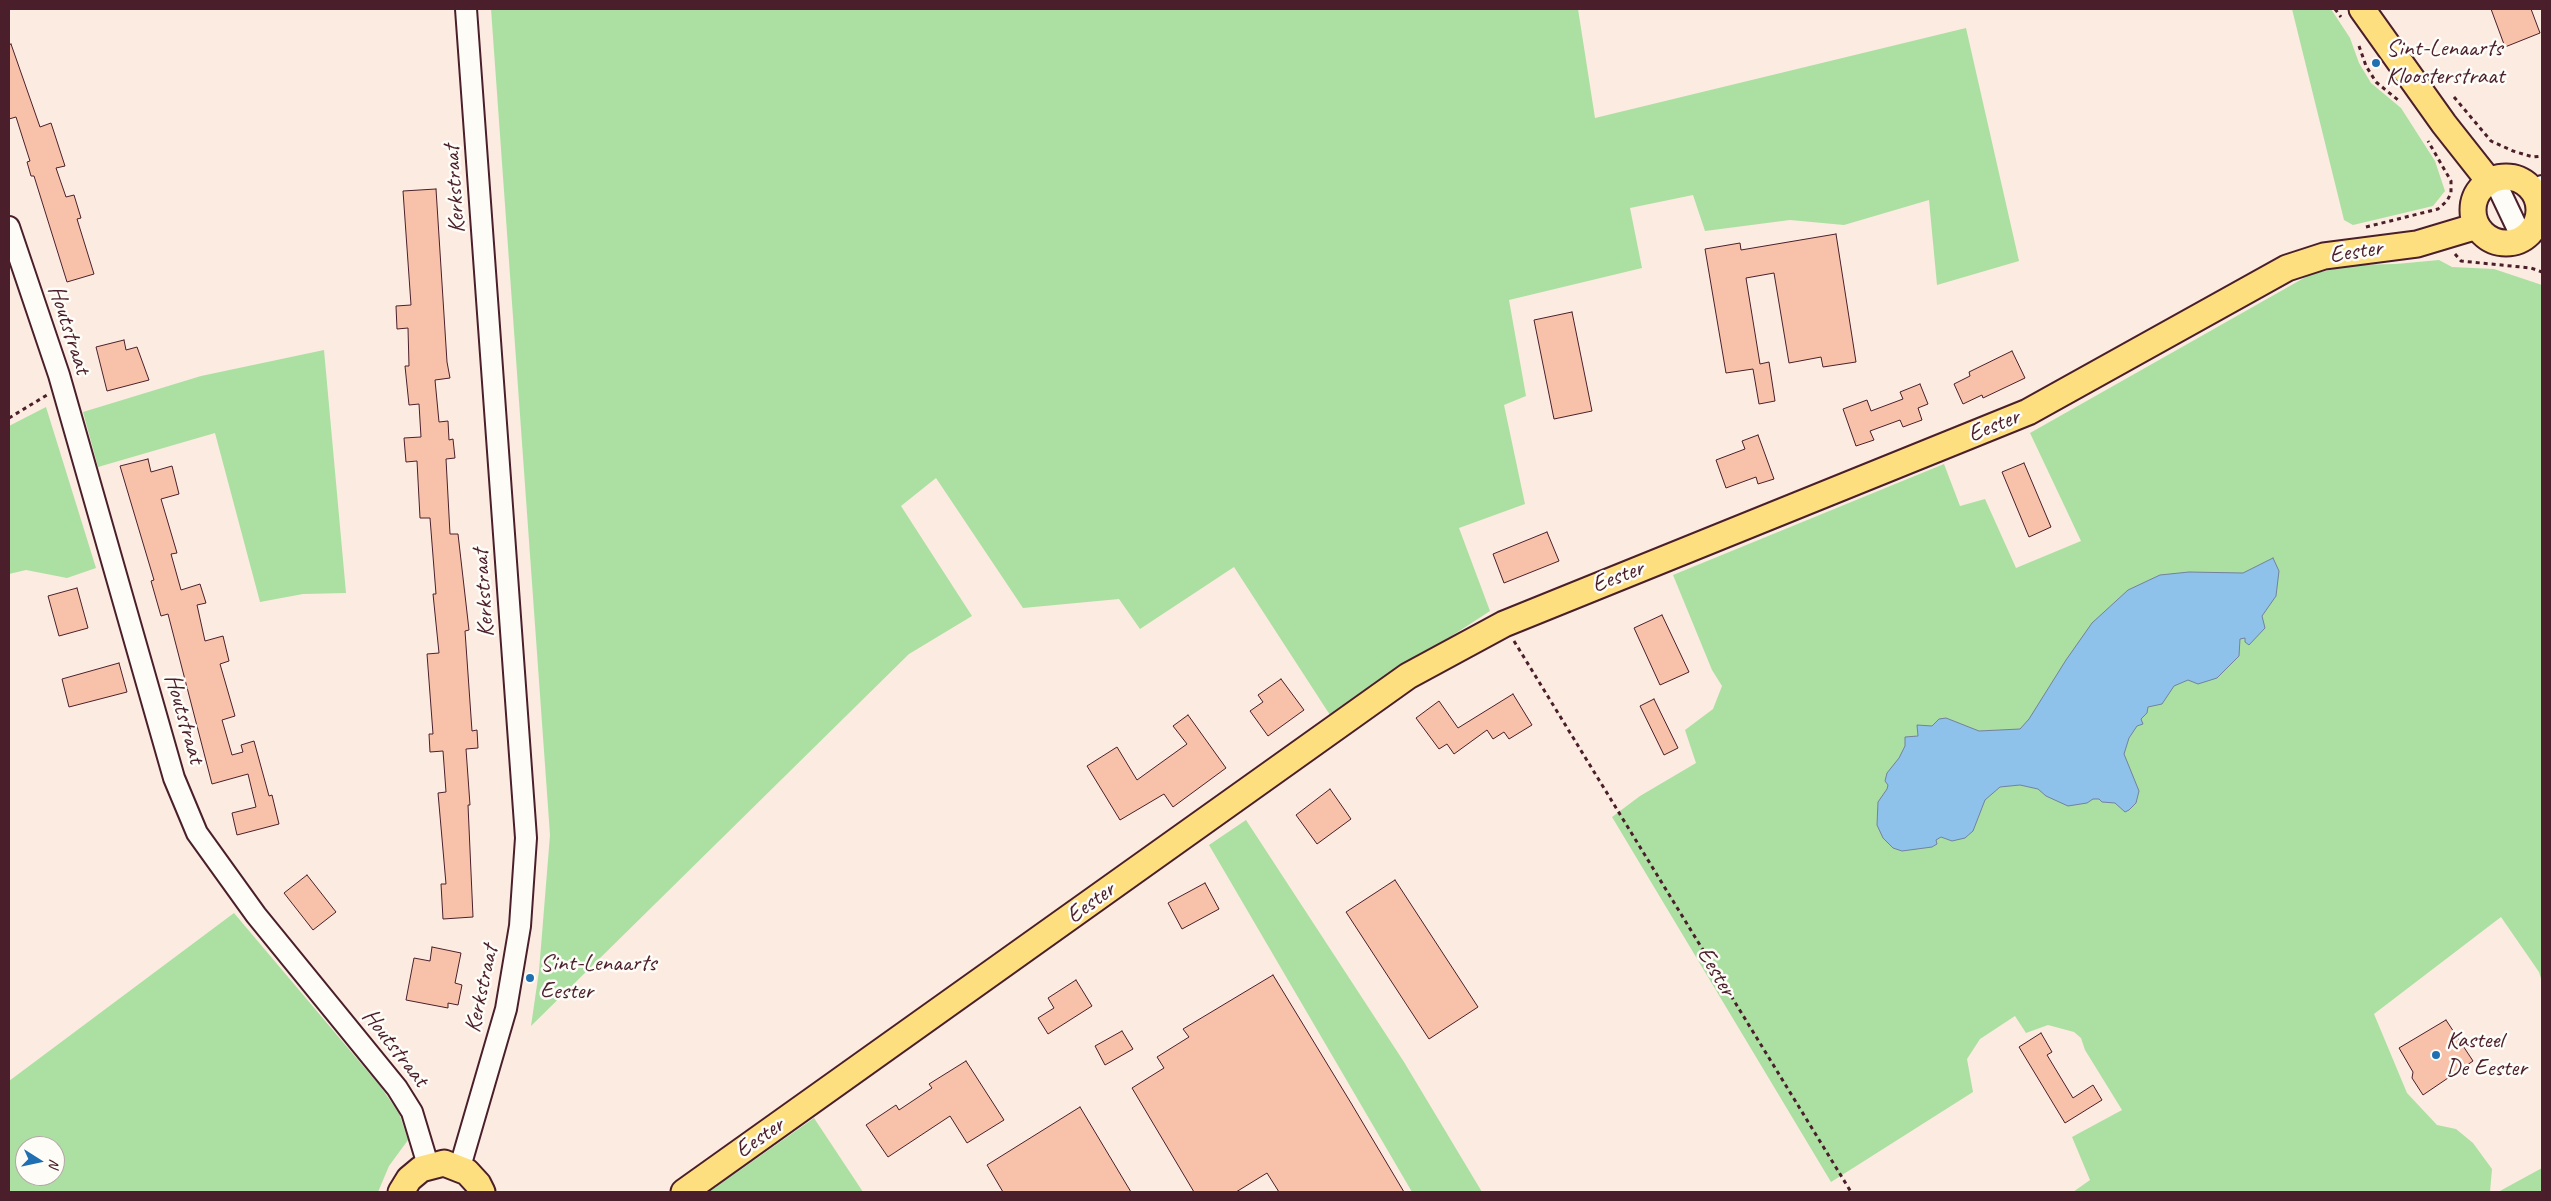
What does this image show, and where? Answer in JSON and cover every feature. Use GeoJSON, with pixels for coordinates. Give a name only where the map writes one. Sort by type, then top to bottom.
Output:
{"type":"FeatureCollection","features":[{"type":"Feature","properties":{"kind":"main road"},"geometry":{"type":"LineString","coordinates":[[2354,16],[2492,180]]}},
{"type":"Feature","properties":{"kind":"main road"},"geometry":{"type":"LineString","coordinates":[[2508,177],[2518,179],[2538,189],[2538,216],[2532,234],[2505,243],[2494,241],[2477,226],[2473,207],[2481,188],[2492,180],[2508,177]]}},
{"type":"Feature","properties":{"kind":"main road","name":"Eester"},"geometry":{"type":"LineString","coordinates":[[684,1192],[1408,676],[1504,624],[2028,412],[2287,268],[2324,256],[2417,244],[2477,226]]}},
{"type":"Feature","properties":{"kind":"main road"},"geometry":{"type":"LineString","coordinates":[[402,1192],[409,1179],[428,1165],[444,1163],[460,1167],[473,1177],[482,1192]]}},
{"type":"Feature","properties":{"kind":"street","name":"Kerkstraat"},"geometry":{"type":"LineString","coordinates":[[460,1167],[506,1009],[520,926],[526,838],[466,9]]}},
{"type":"Feature","properties":{"kind":"street"},"geometry":{"type":"LineString","coordinates":[[2492,180],[2532,234]]}},
{"type":"Feature","properties":{"kind":"street","name":"Houtstraat"},"geometry":{"type":"LineString","coordinates":[[9,227],[62,386],[174,778],[196,833],[256,914],[397,1088],[412,1112],[428,1165]]}},
{"type":"Feature","properties":{"kind":"path"},"geometry":{"type":"LineString","coordinates":[[2335,9],[2354,16]]}},
{"type":"Feature","properties":{"kind":"path"},"geometry":{"type":"LineString","coordinates":[[2356,38],[2366,66],[2376,82],[2401,103]]}},
{"type":"Feature","properties":{"kind":"path"},"geometry":{"type":"LineString","coordinates":[[2361,227],[2438,209],[2447,201],[2451,193],[2451,181],[2423,133]]}},
{"type":"Feature","properties":{"kind":"path"},"geometry":{"type":"LineString","coordinates":[[2492,141],[2513,151],[2533,157],[2542,156]]}},
{"type":"Feature","properties":{"kind":"path"},"geometry":{"type":"LineString","coordinates":[[2438,209],[2456,256],[2461,261],[2516,266],[2542,271]]}},
{"type":"Feature","properties":{"kind":"path"},"geometry":{"type":"LineString","coordinates":[[9,418],[62,386]]}},
{"type":"Feature","properties":{"kind":"path","name":"Eester"},"geometry":{"type":"LineString","coordinates":[[1504,624],[1851,1192]]}},
{"type":"Feature","properties":{"kind":"green space"},"geometry":{"type":"Polygon","coordinates":[[[491,9],[1578,9],[1595,118],[1966,28],[2019,261],[1937,285],[1929,200],[1844,225],[1790,220],[1705,231],[1693,195],[1630,208],[1642,268],[1509,300],[1526,396],[1504,405],[1525,504],[1459,528],[1490,611],[1330,715],[1234,567],[1140,629],[1119,599],[1023,608],[936,478],[901,506],[972,616],[909,654],[531,1026],[539,971],[550,835],[491,9]]]}},
{"type":"Feature","properties":{"kind":"green space"},"geometry":{"type":"Polygon","coordinates":[[[2292,9],[2331,9],[2350,38],[2359,63],[2371,83],[2401,108],[2435,161],[2445,191],[2433,206],[2353,225],[2344,220],[2292,9]]]}},
{"type":"Feature","properties":{"kind":"green space"},"geometry":{"type":"Polygon","coordinates":[[[2439,260],[2452,267],[2494,269],[2542,285],[2542,982],[2539,972],[2501,917],[2374,1014],[2407,1093],[2437,1125],[2456,1129],[2473,1143],[2492,1169],[2490,1192],[2073,1192],[2090,1180],[2072,1137],[2122,1110],[2085,1050],[2081,1038],[2074,1032],[2048,1025],[2026,1033],[2015,1016],[1980,1039],[1967,1059],[1973,1092],[1831,1182],[1612,817],[1640,796],[1696,763],[1685,730],[1713,709],[1722,686],[1712,670],[1673,575],[1944,464],[1960,506],[1985,499],[2016,568],[2081,541],[2030,433],[2311,274],[2354,265],[2439,260]]]}},
{"type":"Feature","properties":{"kind":"green space"},"geometry":{"type":"Polygon","coordinates":[[[324,350],[346,593],[303,594],[260,602],[215,433],[98,467],[83,412],[201,376],[324,350]]]}},
{"type":"Feature","properties":{"kind":"green space"},"geometry":{"type":"Polygon","coordinates":[[[46,407],[96,568],[67,578],[26,570],[9,574],[9,426],[46,407]]]}},
{"type":"Feature","properties":{"kind":"green space"},"geometry":{"type":"Polygon","coordinates":[[[1246,820],[1404,1062],[1482,1192],[1412,1192],[1209,845],[1246,820]]]}},
{"type":"Feature","properties":{"kind":"green space"},"geometry":{"type":"Polygon","coordinates":[[[234,913],[380,1086],[399,1113],[408,1140],[389,1166],[378,1192],[9,1192],[9,1081],[234,913]]]}},
{"type":"Feature","properties":{"kind":"green space"},"geometry":{"type":"Polygon","coordinates":[[[814,1118],[863,1192],[709,1192],[814,1118]]]}},
{"type":"Feature","properties":{"kind":"green space"},"geometry":{"type":"Polygon","coordinates":[[[2542,1168],[2542,1192],[2498,1192],[2542,1168]]]}},
{"type":"Feature","properties":{"kind":"water"},"geometry":{"type":"Polygon","coordinates":[[[2273,558],[2279,571],[2276,596],[2262,616],[2265,628],[2249,645],[2245,642],[2245,638],[2240,639],[2239,656],[2217,678],[2198,684],[2188,680],[2174,686],[2162,704],[2148,707],[2147,713],[2141,719],[2143,724],[2137,726],[2129,738],[2124,754],[2139,791],[2136,803],[2129,810],[2125,812],[2115,803],[2102,802],[2099,799],[2068,806],[2046,796],[2038,789],[2020,785],[2000,787],[1985,800],[1973,831],[1965,838],[1952,841],[1941,837],[1936,840],[1937,844],[1932,847],[1902,851],[1893,848],[1883,838],[1877,825],[1878,802],[1887,789],[1888,785],[1885,781],[1887,773],[1899,758],[1905,746],[1905,737],[1918,736],[1917,725],[1932,726],[1939,719],[1946,718],[1979,731],[2020,729],[2029,719],[2092,623],[2128,590],[2160,575],[2189,572],[2243,573],[2273,558]]]}},
{"type":"Feature","properties":{"kind":"building"},"geometry":{"type":"Polygon","coordinates":[[[2491,9],[2531,9],[2540,33],[2505,47],[2491,9]]]}},
{"type":"Feature","properties":{"kind":"building"},"geometry":{"type":"Polygon","coordinates":[[[11,44],[40,127],[51,123],[65,166],[56,168],[66,197],[74,195],[81,218],[77,219],[94,274],[67,282],[34,176],[31,176],[27,162],[30,161],[16,117],[9,119],[9,45],[11,44]]]}},
{"type":"Feature","properties":{"kind":"building"},"geometry":{"type":"Polygon","coordinates":[[[436,189],[447,362],[450,378],[435,380],[439,422],[448,421],[449,440],[453,439],[455,458],[446,459],[450,534],[458,534],[469,630],[465,631],[472,731],[477,730],[478,748],[466,749],[470,805],[468,805],[473,917],[443,919],[441,884],[446,884],[438,793],[446,792],[443,751],[430,752],[429,734],[433,734],[427,654],[439,653],[433,594],[436,594],[430,518],[420,518],[417,461],[406,462],[404,438],[421,437],[419,404],[409,405],[405,366],[409,366],[408,328],[397,329],[396,306],[411,305],[403,191],[436,189]]]}},
{"type":"Feature","properties":{"kind":"building"},"geometry":{"type":"Polygon","coordinates":[[[1836,234],[1856,362],[1823,367],[1821,357],[1789,363],[1774,273],[1746,278],[1760,364],[1769,362],[1775,401],[1759,404],[1753,369],[1726,373],[1705,249],[1740,243],[1741,250],[1836,234]]]}},
{"type":"Feature","properties":{"kind":"building"},"geometry":{"type":"Polygon","coordinates":[[[1572,312],[1592,411],[1554,419],[1534,320],[1572,312]]]}},
{"type":"Feature","properties":{"kind":"building"},"geometry":{"type":"Polygon","coordinates":[[[124,340],[126,350],[137,347],[149,380],[107,391],[96,347],[124,340]]]}},
{"type":"Feature","properties":{"kind":"building"},"geometry":{"type":"Polygon","coordinates":[[[2012,351],[2025,378],[1983,398],[1982,395],[1963,404],[1954,384],[1970,376],[1969,372],[2012,351]]]}},
{"type":"Feature","properties":{"kind":"building"},"geometry":{"type":"Polygon","coordinates":[[[1920,384],[1928,404],[1918,408],[1922,420],[1903,427],[1900,420],[1870,431],[1874,440],[1856,446],[1843,409],[1867,400],[1871,411],[1903,399],[1900,392],[1920,384]]]}},
{"type":"Feature","properties":{"kind":"building"},"geometry":{"type":"Polygon","coordinates":[[[1758,435],[1774,479],[1758,484],[1756,477],[1726,488],[1716,460],[1745,449],[1742,441],[1758,435]]]}},
{"type":"Feature","properties":{"kind":"building"},"geometry":{"type":"Polygon","coordinates":[[[148,459],[151,472],[172,466],[179,494],[161,499],[177,553],[171,554],[181,590],[200,584],[206,603],[197,605],[205,641],[223,636],[229,661],[220,664],[235,716],[222,720],[232,755],[243,752],[241,745],[254,741],[269,796],[272,795],[279,824],[237,835],[232,813],[256,807],[248,774],[212,784],[168,614],[161,616],[151,581],[154,580],[120,466],[148,459]]]}},
{"type":"Feature","properties":{"kind":"building"},"geometry":{"type":"Polygon","coordinates":[[[2024,463],[2051,527],[2029,537],[2002,472],[2024,463]]]}},
{"type":"Feature","properties":{"kind":"building"},"geometry":{"type":"Polygon","coordinates":[[[1547,532],[1559,561],[1504,583],[1493,554],[1547,532]]]}},
{"type":"Feature","properties":{"kind":"building"},"geometry":{"type":"Polygon","coordinates":[[[77,588],[88,628],[59,636],[48,596],[77,588]]]}},
{"type":"Feature","properties":{"kind":"building"},"geometry":{"type":"Polygon","coordinates":[[[1662,615],[1689,672],[1660,685],[1634,628],[1662,615]]]}},
{"type":"Feature","properties":{"kind":"building"},"geometry":{"type":"Polygon","coordinates":[[[119,663],[127,692],[69,707],[62,679],[119,663]]]}},
{"type":"Feature","properties":{"kind":"building"},"geometry":{"type":"Polygon","coordinates":[[[1281,679],[1304,710],[1268,736],[1250,711],[1263,702],[1258,695],[1281,679]]]}},
{"type":"Feature","properties":{"kind":"building"},"geometry":{"type":"Polygon","coordinates":[[[1513,694],[1532,725],[1509,739],[1504,732],[1493,739],[1487,730],[1454,754],[1447,744],[1439,749],[1416,718],[1439,701],[1458,728],[1513,694]]]}},
{"type":"Feature","properties":{"kind":"building"},"geometry":{"type":"Polygon","coordinates":[[[1654,699],[1678,748],[1664,755],[1640,706],[1654,699]]]}},
{"type":"Feature","properties":{"kind":"building"},"geometry":{"type":"Polygon","coordinates":[[[1188,715],[1226,768],[1173,807],[1164,794],[1120,820],[1087,766],[1117,747],[1137,780],[1187,744],[1173,726],[1188,715]]]}},
{"type":"Feature","properties":{"kind":"building"},"geometry":{"type":"Polygon","coordinates":[[[1330,789],[1351,819],[1317,844],[1296,815],[1330,789]]]}},
{"type":"Feature","properties":{"kind":"building"},"geometry":{"type":"Polygon","coordinates":[[[307,875],[336,912],[313,930],[284,893],[307,875]]]}},
{"type":"Feature","properties":{"kind":"building"},"geometry":{"type":"Polygon","coordinates":[[[1395,880],[1478,1007],[1429,1039],[1346,912],[1395,880]]]}},
{"type":"Feature","properties":{"kind":"building"},"geometry":{"type":"Polygon","coordinates":[[[1205,883],[1219,909],[1182,929],[1168,903],[1205,883]]]}},
{"type":"Feature","properties":{"kind":"building"},"geometry":{"type":"Polygon","coordinates":[[[432,947],[461,953],[455,983],[462,985],[458,1005],[448,1003],[448,1008],[406,1000],[414,958],[430,961],[432,947]]]}},
{"type":"Feature","properties":{"kind":"building"},"geometry":{"type":"Polygon","coordinates":[[[1273,975],[1404,1192],[1279,1192],[1267,1173],[1236,1192],[1194,1192],[1132,1088],[1164,1068],[1157,1057],[1189,1037],[1183,1029],[1273,975]]]}},
{"type":"Feature","properties":{"kind":"building"},"geometry":{"type":"Polygon","coordinates":[[[1076,980],[1092,1006],[1048,1034],[1038,1018],[1054,1008],[1048,998],[1076,980]]]}},
{"type":"Feature","properties":{"kind":"building","name":"Kasteel De Eester"},"geometry":{"type":"Polygon","coordinates":[[[2446,1020],[2473,1061],[2423,1095],[2412,1078],[2413,1072],[2399,1048],[2446,1020]]]}},
{"type":"Feature","properties":{"kind":"building"},"geometry":{"type":"Polygon","coordinates":[[[1122,1031],[1133,1049],[1105,1065],[1095,1046],[1122,1031]]]}},
{"type":"Feature","properties":{"kind":"building"},"geometry":{"type":"Polygon","coordinates":[[[2041,1033],[2052,1052],[2047,1055],[2073,1098],[2093,1085],[2102,1100],[2065,1123],[2019,1047],[2041,1033]]]}},
{"type":"Feature","properties":{"kind":"building"},"geometry":{"type":"Polygon","coordinates":[[[966,1061],[1004,1120],[967,1143],[950,1116],[888,1157],[866,1125],[896,1105],[899,1110],[932,1088],[929,1084],[966,1061]]]}},
{"type":"Feature","properties":{"kind":"building"},"geometry":{"type":"Polygon","coordinates":[[[1080,1107],[1131,1192],[1003,1192],[987,1165],[1080,1107]]]}},
{"type":"Feature","properties":{"kind":"place","name":"Sint-Lenaarts Kloosterstraat"},"geometry":{"type":"Point","coordinates":[2376,63]}},
{"type":"Feature","properties":{"kind":"place","name":"Sint-Lenaarts Eester"},"geometry":{"type":"Point","coordinates":[530,978]}},
{"type":"Feature","properties":{"kind":"place","name":"Kasteel De Eester"},"geometry":{"type":"Point","coordinates":[2436,1055]}}]}
